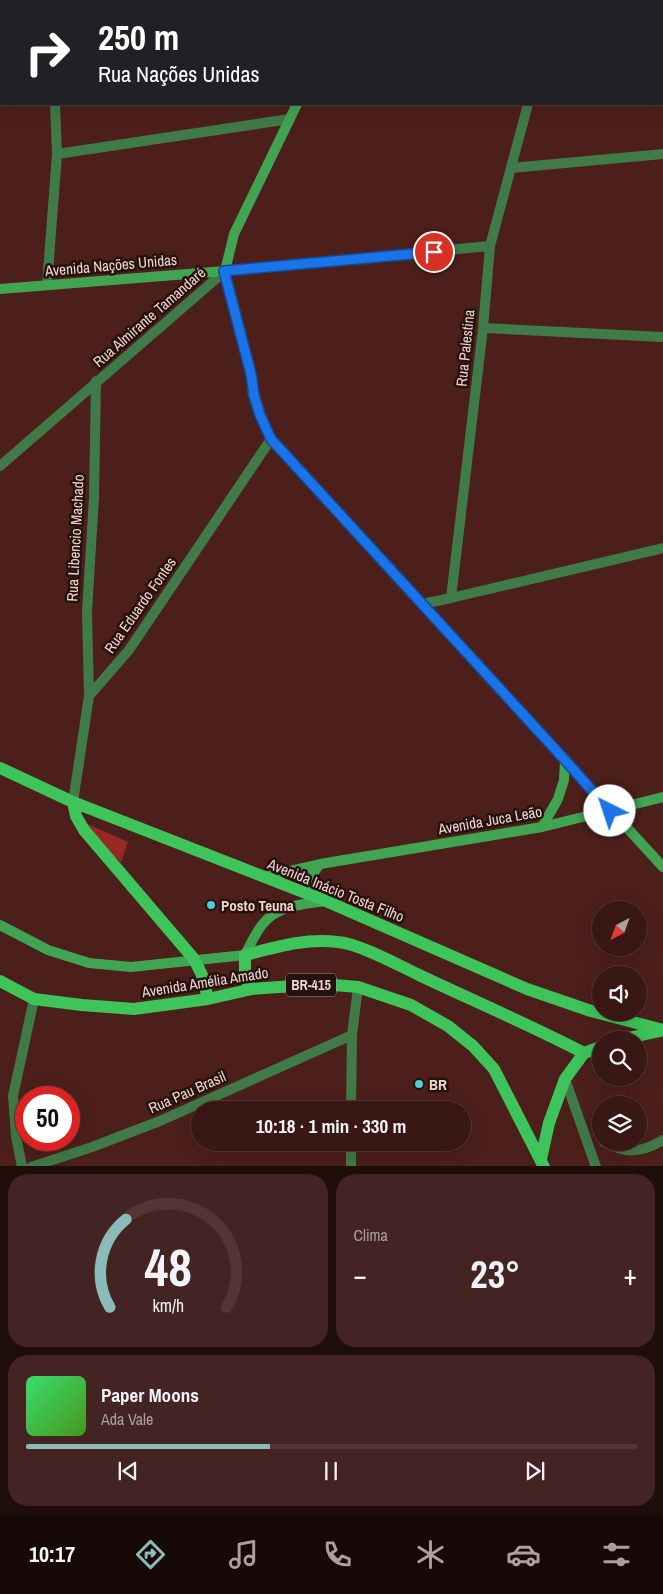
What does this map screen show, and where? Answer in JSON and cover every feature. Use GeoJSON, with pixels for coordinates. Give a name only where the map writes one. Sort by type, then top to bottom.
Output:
{"type":"FeatureCollection","features":[{"type":"Feature","properties":{"kind":"main road","name":"Rua Almirante Tamandaré"},"geometry":{"type":"LineString","coordinates":[[224,271],[234,234],[297,105]]}},
{"type":"Feature","properties":{"kind":"main road","name":"Avenida Nações Unidas"},"geometry":{"type":"LineString","coordinates":[[0,289],[224,271]]}},
{"type":"Feature","properties":{"kind":"main road"},"geometry":{"type":"LineString","coordinates":[[224,271],[251,374],[254,395],[260,415],[271,439],[663,868]]}},
{"type":"Feature","properties":{"kind":"main road"},"geometry":{"type":"LineString","coordinates":[[542,827],[558,799],[564,780],[565,760]]}},
{"type":"Feature","properties":{"kind":"main road","name":"Avenida Inácio Tosta Filho"},"geometry":{"type":"LineString","coordinates":[[0,768],[73,802],[326,901],[527,989],[591,1011],[663,1030]]}},
{"type":"Feature","properties":{"kind":"main road","name":"Avenida Juca Leão"},"geometry":{"type":"LineString","coordinates":[[262,877],[320,864],[542,827],[663,797]]}},
{"type":"Feature","properties":{"kind":"main road"},"geometry":{"type":"LineString","coordinates":[[73,802],[76,816],[84,830],[194,960],[202,975],[208,999]]}},
{"type":"Feature","properties":{"kind":"main road"},"geometry":{"type":"LineString","coordinates":[[320,864],[311,875],[310,880],[314,890],[326,901]]}},
{"type":"Feature","properties":{"kind":"main road"},"geometry":{"type":"LineString","coordinates":[[252,989],[246,978],[245,955],[262,924],[275,913],[289,907],[326,901]]}},
{"type":"Feature","properties":{"kind":"main road","name":"Avenida Amélia Amado"},"geometry":{"type":"LineString","coordinates":[[0,925],[48,950],[89,963],[131,967],[245,955]]}},
{"type":"Feature","properties":{"kind":"main road"},"geometry":{"type":"LineString","coordinates":[[245,955],[292,943],[316,940],[341,942],[372,954],[535,1028],[584,1054]]}},
{"type":"Feature","properties":{"kind":"main road","name":"Avenida Amélia Amado"},"geometry":{"type":"LineString","coordinates":[[0,981],[34,999],[134,1009],[208,999],[252,989],[322,984],[358,987],[411,1005],[448,1026],[473,1046],[494,1069],[543,1163]]}},
{"type":"Feature","properties":{"kind":"main road"},"geometry":{"type":"LineString","coordinates":[[647,1034],[663,1030]]}},
{"type":"Feature","properties":{"kind":"main road"},"geometry":{"type":"LineString","coordinates":[[543,1163],[549,1123],[565,1079],[584,1054],[592,1051]]}},
{"type":"Feature","properties":{"kind":"street"},"geometry":{"type":"LineString","coordinates":[[47,285],[57,154],[55,105]]}},
{"type":"Feature","properties":{"kind":"street","name":"Rua Palestina"},"geometry":{"type":"LineString","coordinates":[[451,598],[483,328],[490,246],[528,105]]}},
{"type":"Feature","properties":{"kind":"street"},"geometry":{"type":"LineString","coordinates":[[57,154],[290,119]]}},
{"type":"Feature","properties":{"kind":"street"},"geometry":{"type":"LineString","coordinates":[[512,168],[663,154]]}},
{"type":"Feature","properties":{"kind":"street"},"geometry":{"type":"LineString","coordinates":[[224,271],[490,246]]}},
{"type":"Feature","properties":{"kind":"street","name":"Rua Almirante Tamandaré"},"geometry":{"type":"LineString","coordinates":[[0,466],[224,271]]}},
{"type":"Feature","properties":{"kind":"street"},"geometry":{"type":"LineString","coordinates":[[483,328],[663,338]]}},
{"type":"Feature","properties":{"kind":"street","name":"Rua Libencio Machado"},"geometry":{"type":"LineString","coordinates":[[89,696],[86,612],[94,497],[96,381]]}},
{"type":"Feature","properties":{"kind":"street","name":"Rua Eduardo Fontes"},"geometry":{"type":"LineString","coordinates":[[89,696],[129,650],[271,439]]}},
{"type":"Feature","properties":{"kind":"street"},"geometry":{"type":"LineString","coordinates":[[422,604],[663,548]]}},
{"type":"Feature","properties":{"kind":"street"},"geometry":{"type":"LineString","coordinates":[[73,802],[89,696]]}},
{"type":"Feature","properties":{"kind":"street"},"geometry":{"type":"LineString","coordinates":[[352,1101],[352,1036],[358,987]]}},
{"type":"Feature","properties":{"kind":"street"},"geometry":{"type":"LineString","coordinates":[[22,1166],[16,1136],[13,1096],[34,999]]}},
{"type":"Feature","properties":{"kind":"street","name":"Rua Pau Brasil"},"geometry":{"type":"LineString","coordinates":[[31,1166],[92,1147],[160,1121],[352,1036]]}},
{"type":"Feature","properties":{"kind":"street"},"geometry":{"type":"LineString","coordinates":[[565,1079],[596,1166]]}},
{"type":"Feature","properties":{"kind":"street"},"geometry":{"type":"LineString","coordinates":[[584,1132],[592,1136]]}},
{"type":"Feature","properties":{"kind":"street"},"geometry":{"type":"LineString","coordinates":[[647,1148],[663,1140]]}},
{"type":"Feature","properties":{"kind":"street"},"geometry":{"type":"LineString","coordinates":[[351,1151],[351,1166]]}},
{"type":"Feature","properties":{"kind":"shaded area"},"geometry":{"type":"Polygon","coordinates":[[[83,822],[128,842],[121,862],[96,840],[83,822]]]}},
{"type":"Feature","properties":{"kind":"place","name":"Posto Teuna"},"geometry":{"type":"Point","coordinates":[211,905]}},
{"type":"Feature","properties":{"kind":"place","name":"BR"},"geometry":{"type":"Point","coordinates":[419,1084]}},
{"type":"Feature","properties":{"kind":"route"},"geometry":{"type":"LineString","coordinates":[[434,252],[224,271],[260,415],[271,439],[610,811]]}}]}
